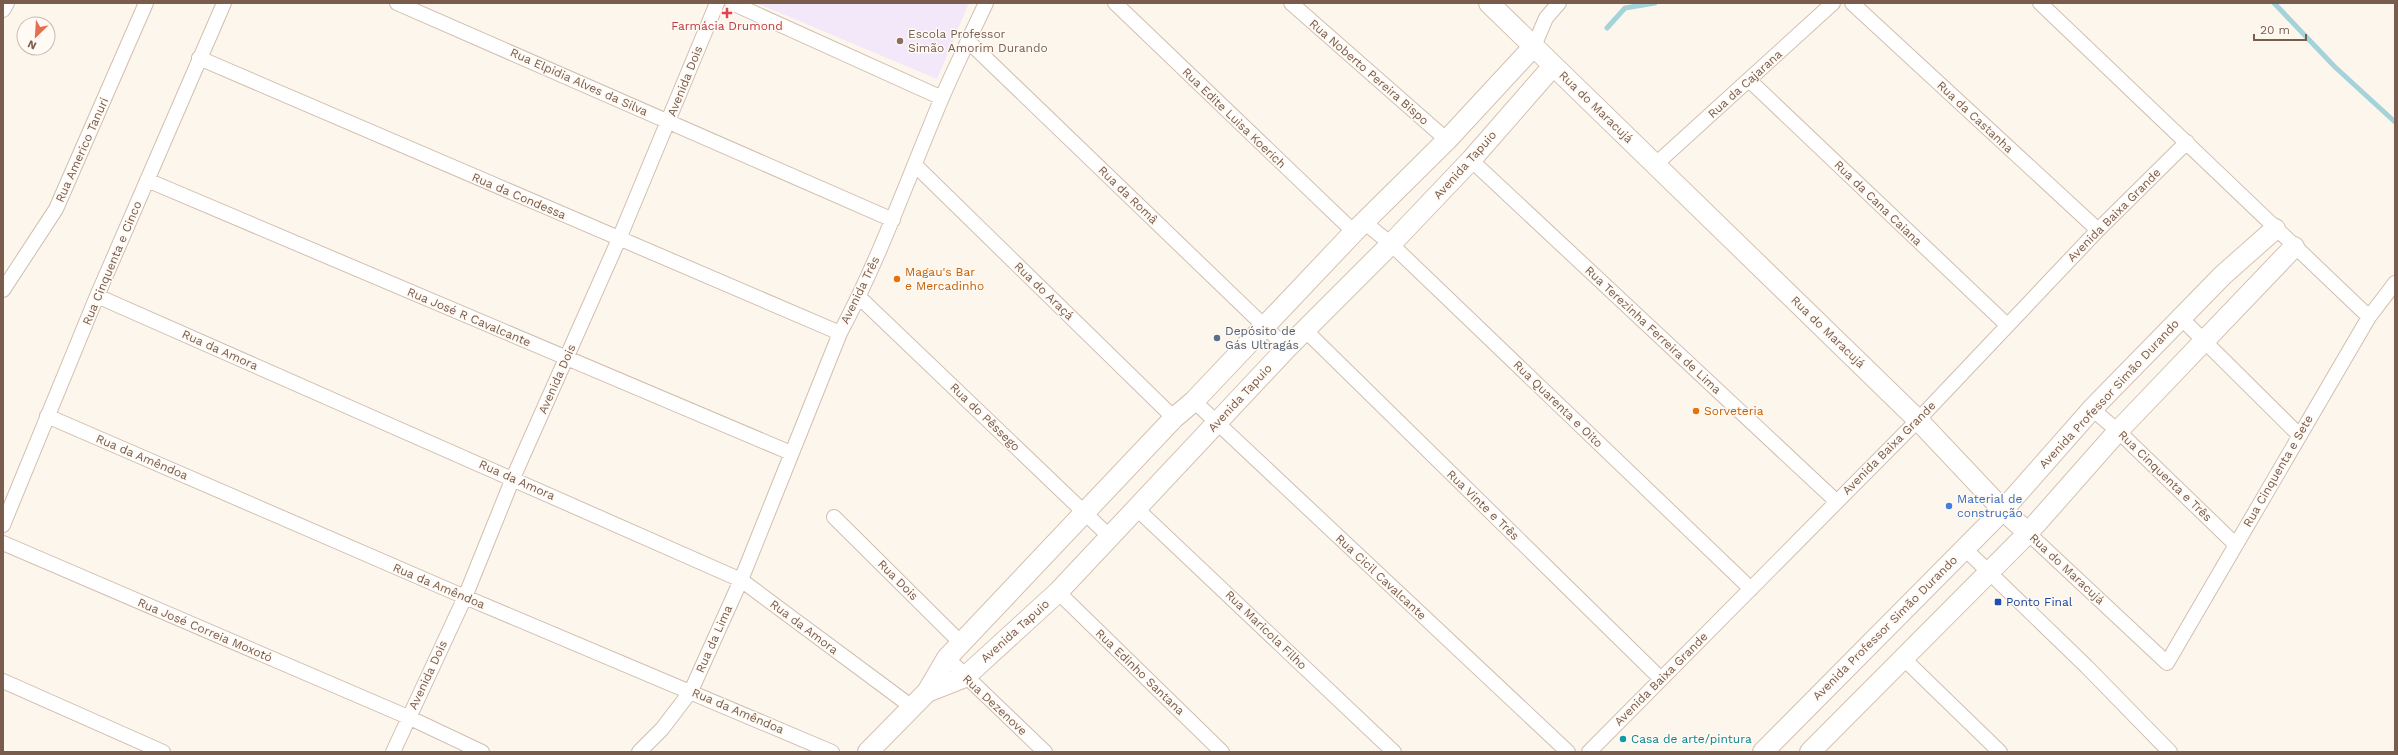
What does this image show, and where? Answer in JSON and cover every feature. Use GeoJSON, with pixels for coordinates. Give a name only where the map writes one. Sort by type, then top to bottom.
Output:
{"type":"FeatureCollection","features":[{"type":"Feature","properties":{"kind":"street"},"geometry":{"type":"LineString","coordinates":[[3,10],[6,3]]}},
{"type":"Feature","properties":{"kind":"street","name":"Rua Americo Tanuri"},"geometry":{"type":"LineString","coordinates":[[3,290],[56,209],[146,3]]}},
{"type":"Feature","properties":{"kind":"street","name":"Rua Cinquenta e Cinco"},"geometry":{"type":"LineString","coordinates":[[3,525],[97,296],[224,3]]}},
{"type":"Feature","properties":{"kind":"street","name":"Rua Elpidia Alves da Silva"},"geometry":{"type":"LineString","coordinates":[[397,3],[893,220]]}},
{"type":"Feature","properties":{"kind":"street","name":"Avenida Dois"},"geometry":{"type":"LineString","coordinates":[[392,752],[465,597],[514,478],[619,239],[717,3]]}},
{"type":"Feature","properties":{"kind":"street"},"geometry":{"type":"LineString","coordinates":[[732,3],[942,98]]}},
{"type":"Feature","properties":{"kind":"street","name":"Avenida Três"},"geometry":{"type":"LineString","coordinates":[[741,580],[840,333],[859,297],[893,220],[942,98],[986,3]]}},
{"type":"Feature","properties":{"kind":"street","name":"Rua Edite Luisa Koerich"},"geometry":{"type":"LineString","coordinates":[[1115,3],[1359,227]]}},
{"type":"Feature","properties":{"kind":"street","name":"Rua Noberto Pereira Bispo"},"geometry":{"type":"LineString","coordinates":[[1291,3],[1447,140]]}},
{"type":"Feature","properties":{"kind":"street","name":"Rua do Maracujá"},"geometry":{"type":"LineString","coordinates":[[1489,3],[1918,420],[2003,510],[2167,663]]}},
{"type":"Feature","properties":{"kind":"street"},"geometry":{"type":"LineString","coordinates":[[1534,46],[1546,18],[1559,3]]}},
{"type":"Feature","properties":{"kind":"street","name":"Rua da Cajarana"},"geometry":{"type":"LineString","coordinates":[[1656,164],[1833,3]]}},
{"type":"Feature","properties":{"kind":"street","name":"Rua da Castanha"},"geometry":{"type":"LineString","coordinates":[[1852,3],[2098,230]]}},
{"type":"Feature","properties":{"kind":"street"},"geometry":{"type":"LineString","coordinates":[[2040,3],[2187,142],[2275,229],[2369,317]]}},
{"type":"Feature","properties":{"kind":"street","name":"Rua da Româ"},"geometry":{"type":"LineString","coordinates":[[969,42],[1287,348]]}},
{"type":"Feature","properties":{"kind":"street","name":"Avenida Tapuio"},"geometry":{"type":"LineString","coordinates":[[868,752],[927,692],[946,658],[1174,418],[1194,401],[1359,227],[1447,140],[1534,46]]}},
{"type":"Feature","properties":{"kind":"street","name":"Rua da Condessa"},"geometry":{"type":"LineString","coordinates":[[199,58],[840,333]]}},
{"type":"Feature","properties":{"kind":"street","name":"Avenida Tapuio"},"geometry":{"type":"LineString","coordinates":[[927,692],[965,677],[1058,592],[1138,509],[1287,348],[1306,331],[1471,160],[1553,66]]}},
{"type":"Feature","properties":{"kind":"street","name":"Rua da Cana Caiana"},"geometry":{"type":"LineString","coordinates":[[1749,80],[2007,325]]}},
{"type":"Feature","properties":{"kind":"street","name":"Avenida Baixa Grande"},"geometry":{"type":"LineString","coordinates":[[1589,752],[1836,501],[1918,420],[2098,230],[2187,142]]}},
{"type":"Feature","properties":{"kind":"street","name":"Rua Terezinha Ferreira de Lima"},"geometry":{"type":"LineString","coordinates":[[1471,160],[1836,501]]}},
{"type":"Feature","properties":{"kind":"street","name":"Rua do Araçá"},"geometry":{"type":"LineString","coordinates":[[915,165],[1174,418]]}},
{"type":"Feature","properties":{"kind":"street","name":"Rua José R Cavalcante"},"geometry":{"type":"LineString","coordinates":[[148,180],[792,453]]}},
{"type":"Feature","properties":{"kind":"street","name":"Rua Quarenta e Oito"},"geometry":{"type":"LineString","coordinates":[[1359,227],[1391,244],[1750,589]]}},
{"type":"Feature","properties":{"kind":"street","name":"Avenida Professor Simão Durando"},"geometry":{"type":"LineString","coordinates":[[1763,752],[2003,510],[2092,409],[2223,275],[2275,229]]}},
{"type":"Feature","properties":{"kind":"street"},"geometry":{"type":"LineString","coordinates":[[1818,749],[1903,658],[2028,533],[2118,431],[2294,247]]}},
{"type":"Feature","properties":{"kind":"street","name":"Rua Cinquenta e Sete"},"geometry":{"type":"LineString","coordinates":[[2167,663],[2369,317],[2395,283]]}},
{"type":"Feature","properties":{"kind":"street","name":"Rua da Amora"},"geometry":{"type":"LineString","coordinates":[[97,296],[514,478],[741,580],[912,707]]}},
{"type":"Feature","properties":{"kind":"street","name":"Rua do Pêssego"},"geometry":{"type":"LineString","coordinates":[[859,297],[1086,512],[1110,537]]}},
{"type":"Feature","properties":{"kind":"street"},"geometry":{"type":"LineString","coordinates":[[2181,318],[2299,435]]}},
{"type":"Feature","properties":{"kind":"street","name":"Rua Vinte e Três"},"geometry":{"type":"LineString","coordinates":[[1306,331],[1661,679]]}},
{"type":"Feature","properties":{"kind":"street","name":"Rua Cicil Cavalcante"},"geometry":{"type":"LineString","coordinates":[[1194,401],[1216,424],[1568,752]]}},
{"type":"Feature","properties":{"kind":"street","name":"Rua Cinquenta e Três"},"geometry":{"type":"LineString","coordinates":[[2092,409],[2118,431],[2236,545]]}},
{"type":"Feature","properties":{"kind":"street","name":"Rua da Amêndoa"},"geometry":{"type":"LineString","coordinates":[[48,416],[465,597],[691,691],[832,752]]}},
{"type":"Feature","properties":{"kind":"street","name":"Rua Maricola Filho"},"geometry":{"type":"LineString","coordinates":[[1138,509],[1394,752]]}},
{"type":"Feature","properties":{"kind":"street","name":"Rua Dois"},"geometry":{"type":"LineString","coordinates":[[834,517],[961,643]]}},
{"type":"Feature","properties":{"kind":"street","name":"Rua José Correia Moxotó"},"geometry":{"type":"LineString","coordinates":[[3,543],[408,717],[482,752]]}},
{"type":"Feature","properties":{"kind":"street"},"geometry":{"type":"LineString","coordinates":[[1964,548],[2087,667],[2170,752]]}},
{"type":"Feature","properties":{"kind":"street","name":"Rua da Lima"},"geometry":{"type":"LineString","coordinates":[[639,752],[662,729],[691,691],[741,580]]}},
{"type":"Feature","properties":{"kind":"street","name":"Rua Edinho Santana"},"geometry":{"type":"LineString","coordinates":[[1058,592],[1222,752]]}},
{"type":"Feature","properties":{"kind":"street","name":"Rua Dezenove"},"geometry":{"type":"LineString","coordinates":[[946,658],[1045,752]]}},
{"type":"Feature","properties":{"kind":"street"},"geometry":{"type":"LineString","coordinates":[[1903,658],[2000,752]]}},
{"type":"Feature","properties":{"kind":"street"},"geometry":{"type":"LineString","coordinates":[[3,681],[163,752]]}},
{"type":"Feature","properties":{"kind":"shaded area","name":"Escola Professor Simão Amorim Durando"},"geometry":{"type":"Polygon","coordinates":[[[756,3],[969,3],[937,79],[756,3]]]}},
{"type":"Feature","properties":{"kind":"waterway"},"geometry":{"type":"LineString","coordinates":[[1607,28],[1625,8],[1655,3]]}},
{"type":"Feature","properties":{"kind":"waterway"},"geometry":{"type":"LineString","coordinates":[[2274,3],[2335,67],[2395,122]]}},
{"type":"Feature","properties":{"kind":"place","name":"Farmácia Drumond"},"geometry":{"type":"Point","coordinates":[727,13]}},
{"type":"Feature","properties":{"kind":"place","name":"Escola Professor Simão Amorim Durando"},"geometry":{"type":"Point","coordinates":[900,41]}},
{"type":"Feature","properties":{"kind":"place","name":"Magau's Bar e Mercadinho"},"geometry":{"type":"Point","coordinates":[897,279]}},
{"type":"Feature","properties":{"kind":"place","name":"Depósito de Gás Ultragás"},"geometry":{"type":"Point","coordinates":[1217,338]}},
{"type":"Feature","properties":{"kind":"place","name":"Sorveteria"},"geometry":{"type":"Point","coordinates":[1696,411]}},
{"type":"Feature","properties":{"kind":"place","name":"Material de construção"},"geometry":{"type":"Point","coordinates":[1949,506]}},
{"type":"Feature","properties":{"kind":"place","name":"Ponto Final"},"geometry":{"type":"Point","coordinates":[1998,602]}},
{"type":"Feature","properties":{"kind":"place","name":"Casa de arte/pintura"},"geometry":{"type":"Point","coordinates":[1623,739]}}]}
